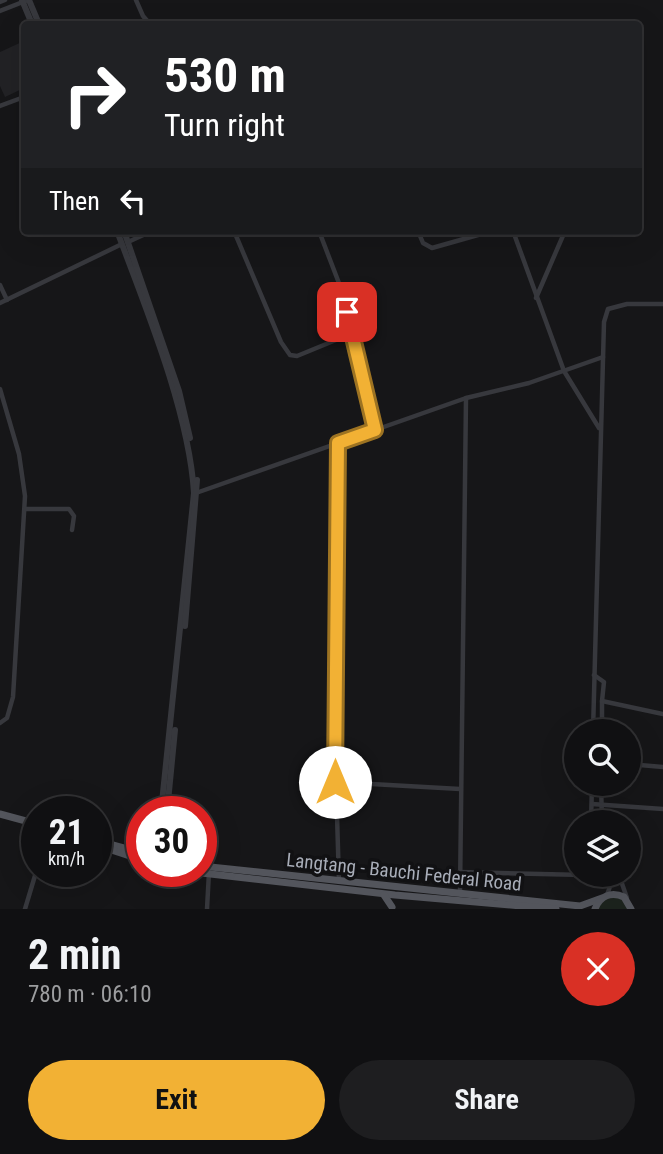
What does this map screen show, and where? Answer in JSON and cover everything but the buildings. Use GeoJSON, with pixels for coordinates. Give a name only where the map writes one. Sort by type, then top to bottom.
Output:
{"type":"FeatureCollection","features":[{"type":"Feature","properties":{"kind":"main road"},"geometry":{"type":"LineString","coordinates":[[0,816],[21,821]]}},
{"type":"Feature","properties":{"kind":"main road","name":"Langtang - Bauchi Federal Road"},"geometry":{"type":"LineString","coordinates":[[217,871],[339,883],[395,892],[580,906],[604,896]]}},
{"type":"Feature","properties":{"kind":"main road","name":"Langtang - Bauchi Federal Road"},"geometry":{"type":"LineString","coordinates":[[217,871],[383,894],[395,892]]}},
{"type":"Feature","properties":{"kind":"main road"},"geometry":{"type":"LineString","coordinates":[[383,894],[392,908]]}},
{"type":"Feature","properties":{"kind":"main road"},"geometry":{"type":"LineString","coordinates":[[595,909],[604,896],[619,895],[639,909]]}},
{"type":"Feature","properties":{"kind":"main road","name":"Langtang - Bauchi Federal Road"},"geometry":{"type":"LineString","coordinates":[[460,897],[488,906],[556,909]]}},
{"type":"Feature","properties":{"kind":"street"},"geometry":{"type":"LineString","coordinates":[[0,2],[5,0]]}},
{"type":"Feature","properties":{"kind":"street"},"geometry":{"type":"LineString","coordinates":[[0,11],[26,0]]}},
{"type":"Feature","properties":{"kind":"street"},"geometry":{"type":"LineString","coordinates":[[26,0],[31,21]]}},
{"type":"Feature","properties":{"kind":"street"},"geometry":{"type":"LineString","coordinates":[[26,0],[37,21]]}},
{"type":"Feature","properties":{"kind":"street"},"geometry":{"type":"LineString","coordinates":[[136,0],[147,21]]}},
{"type":"Feature","properties":{"kind":"street"},"geometry":{"type":"LineString","coordinates":[[0,106],[21,98]]}},
{"type":"Feature","properties":{"kind":"street"},"geometry":{"type":"LineString","coordinates":[[120,235],[125,243],[179,391],[195,457],[196,493],[166,796]]}},
{"type":"Feature","properties":{"kind":"street"},"geometry":{"type":"LineString","coordinates":[[124,235],[125,243]]}},
{"type":"Feature","properties":{"kind":"street"},"geometry":{"type":"LineString","coordinates":[[0,303],[143,235]]}},
{"type":"Feature","properties":{"kind":"street"},"geometry":{"type":"LineString","coordinates":[[236,235],[281,342],[290,355],[297,356],[353,333]]}},
{"type":"Feature","properties":{"kind":"street"},"geometry":{"type":"LineString","coordinates":[[320,235],[353,333],[375,430]]}},
{"type":"Feature","properties":{"kind":"street"},"geometry":{"type":"LineString","coordinates":[[420,235],[423,243],[432,248],[478,235]]}},
{"type":"Feature","properties":{"kind":"street"},"geometry":{"type":"LineString","coordinates":[[514,235],[564,371],[599,429]]}},
{"type":"Feature","properties":{"kind":"street"},"geometry":{"type":"LineString","coordinates":[[536,299],[563,235]]}},
{"type":"Feature","properties":{"kind":"street"},"geometry":{"type":"LineString","coordinates":[[0,285],[7,300]]}},
{"type":"Feature","properties":{"kind":"street"},"geometry":{"type":"LineString","coordinates":[[593,719],[604,322],[608,309],[627,304],[663,304]]}},
{"type":"Feature","properties":{"kind":"street"},"geometry":{"type":"LineString","coordinates":[[196,493],[466,398],[564,371],[603,357]]}},
{"type":"Feature","properties":{"kind":"street"},"geometry":{"type":"LineString","coordinates":[[0,389],[23,476],[25,509],[13,697],[7,718],[0,723]]}},
{"type":"Feature","properties":{"kind":"street"},"geometry":{"type":"LineString","coordinates":[[460,897],[466,398]]}},
{"type":"Feature","properties":{"kind":"street"},"geometry":{"type":"LineString","coordinates":[[338,443],[335,782],[339,883]]}},
{"type":"Feature","properties":{"kind":"street"},"geometry":{"type":"LineString","coordinates":[[25,509],[69,509],[74,516],[72,530]]}},
{"type":"Feature","properties":{"kind":"street"},"geometry":{"type":"LineString","coordinates":[[594,675],[604,682],[602,719]]}},
{"type":"Feature","properties":{"kind":"street"},"geometry":{"type":"LineString","coordinates":[[602,701],[663,714]]}},
{"type":"Feature","properties":{"kind":"street"},"geometry":{"type":"LineString","coordinates":[[641,765],[663,767]]}},
{"type":"Feature","properties":{"kind":"street"},"geometry":{"type":"LineString","coordinates":[[335,782],[460,789]]}},
{"type":"Feature","properties":{"kind":"street"},"geometry":{"type":"LineString","coordinates":[[592,796],[592,810]]}},
{"type":"Feature","properties":{"kind":"street"},"geometry":{"type":"LineString","coordinates":[[601,796],[601,810]]}},
{"type":"Feature","properties":{"kind":"street"},"geometry":{"type":"LineString","coordinates":[[592,804],[663,809]]}},
{"type":"Feature","properties":{"kind":"street"},"geometry":{"type":"LineString","coordinates":[[459,872],[564,875]]}},
{"type":"Feature","properties":{"kind":"street"},"geometry":{"type":"LineString","coordinates":[[25,909],[32,887]]}},
{"type":"Feature","properties":{"kind":"street"},"geometry":{"type":"LineString","coordinates":[[206,887],[207,909]]}},
{"type":"Feature","properties":{"kind":"street"},"geometry":{"type":"LineString","coordinates":[[604,896],[609,887]]}},
{"type":"Feature","properties":{"kind":"street"},"geometry":{"type":"LineString","coordinates":[[622,887],[630,905]]}},
{"type":"Feature","properties":{"kind":"street"},"geometry":{"type":"LineString","coordinates":[[392,908],[395,892]]}},
{"type":"Feature","properties":{"kind":"shaded area"},"geometry":{"type":"Polygon","coordinates":[[[21,42],[21,89],[5,97],[0,86],[0,52],[21,42]]]}},
{"type":"Feature","properties":{"kind":"shaded area"},"geometry":{"type":"Polygon","coordinates":[[[620,897],[629,909],[598,909],[604,899],[620,897]]]}},
{"type":"Feature","properties":{"kind":"route"},"geometry":{"type":"LineString","coordinates":[[335,782],[338,443],[375,430],[347,312]]}}]}
